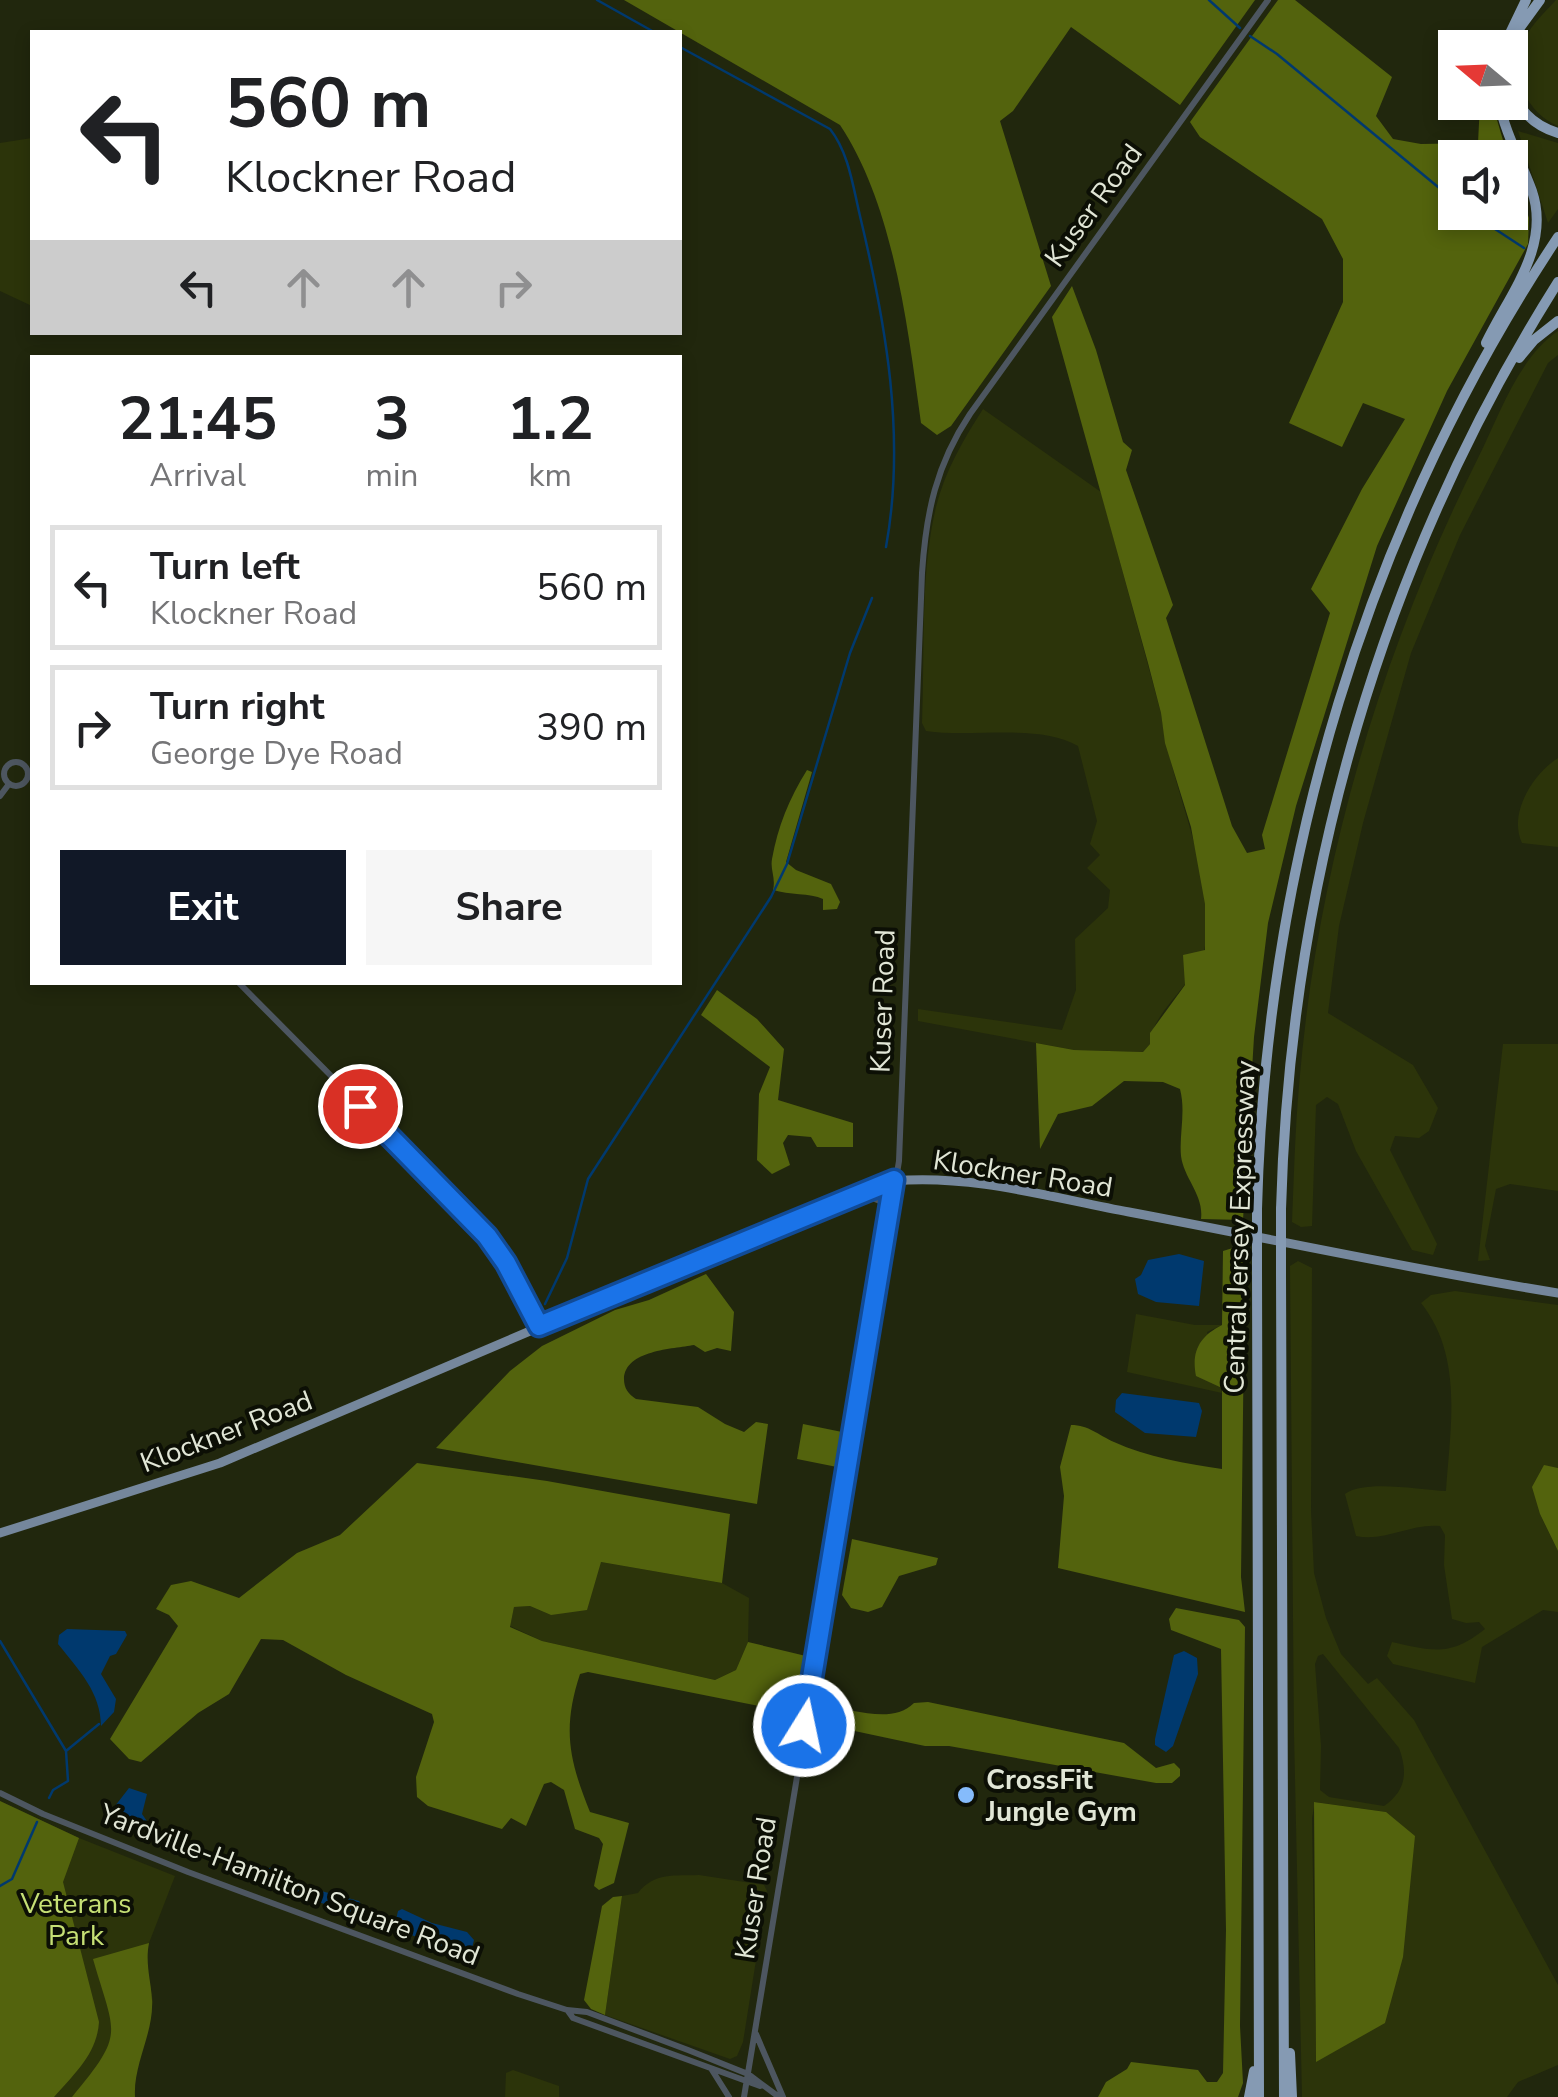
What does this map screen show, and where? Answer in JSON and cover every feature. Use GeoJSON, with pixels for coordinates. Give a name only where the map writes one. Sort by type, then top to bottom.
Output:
{"type":"FeatureCollection","features":[{"type":"Feature","properties":{"kind":"highway"},"geometry":{"type":"LineString","coordinates":[[1511,30],[1526,0]]}},
{"type":"Feature","properties":{"kind":"highway"},"geometry":{"type":"LineString","coordinates":[[1519,30],[1540,0]]}},
{"type":"Feature","properties":{"kind":"highway"},"geometry":{"type":"LineString","coordinates":[[1528,117],[1558,132]]}},
{"type":"Feature","properties":{"kind":"highway"},"geometry":{"type":"LineString","coordinates":[[1442,436],[1536,242],[1535,203],[1506,120]]}},
{"type":"Feature","properties":{"kind":"highway","name":"Central Jersey Expressway"},"geometry":{"type":"LineString","coordinates":[[1260,2097],[1257,1209],[1269,1024],[1286,913],[1313,788],[1346,676],[1390,552],[1442,436],[1558,237]]}},
{"type":"Feature","properties":{"kind":"highway","name":"Central Jersey Expressway"},"geometry":{"type":"LineString","coordinates":[[1284,2097],[1281,1209],[1290,1057],[1300,973],[1327,835],[1364,697],[1407,576],[1464,449],[1558,282]]}},
{"type":"Feature","properties":{"kind":"highway"},"geometry":{"type":"LineString","coordinates":[[1464,449],[1524,351],[1558,321]]}},
{"type":"Feature","properties":{"kind":"highway"},"geometry":{"type":"LineString","coordinates":[[1250,2097],[1256,2056],[1259,1926]]}},
{"type":"Feature","properties":{"kind":"highway"},"geometry":{"type":"LineString","coordinates":[[1284,1926],[1292,2097]]}},
{"type":"Feature","properties":{"kind":"main road","name":"Klockner Road"},"geometry":{"type":"LineString","coordinates":[[0,1533],[220,1463],[894,1180],[927,1179],[1014,1190],[1434,1274],[1558,1293]]}},
{"type":"Feature","properties":{"kind":"street","name":"Kuser Road"},"geometry":{"type":"LineString","coordinates":[[744,2097],[899,1161],[922,573],[926,519],[934,485],[942,462],[970,414],[1268,0]]}},
{"type":"Feature","properties":{"kind":"street"},"geometry":{"type":"LineString","coordinates":[[3,765],[24,765],[30,784],[8,784],[3,765]]}},
{"type":"Feature","properties":{"kind":"street"},"geometry":{"type":"LineString","coordinates":[[0,796],[8,784]]}},
{"type":"Feature","properties":{"kind":"street"},"geometry":{"type":"LineString","coordinates":[[241,985],[471,1217],[506,1263],[539,1326]]}},
{"type":"Feature","properties":{"kind":"street"},"geometry":{"type":"LineString","coordinates":[[853,1196],[880,1201],[886,1209],[888,1225]]}},
{"type":"Feature","properties":{"kind":"street","name":"Yardville-Hamilton Square Road"},"geometry":{"type":"LineString","coordinates":[[0,1793],[188,1872],[567,2010],[601,2017],[748,2074],[781,2097]]}},
{"type":"Feature","properties":{"kind":"street","name":"Yardville-Hamilton Square Road"},"geometry":{"type":"LineString","coordinates":[[567,2010],[573,2018],[763,2087]]}},
{"type":"Feature","properties":{"kind":"street"},"geometry":{"type":"LineString","coordinates":[[755,2030],[781,2097]]}},
{"type":"Feature","properties":{"kind":"street"},"geometry":{"type":"LineString","coordinates":[[712,2069],[729,2097]]}},
{"type":"Feature","properties":{"kind":"green space"},"geometry":{"type":"Polygon","coordinates":[[[624,0],[1255,0],[1180,105],[1071,27],[1013,111],[1000,121],[1051,286],[951,426],[937,435],[921,423],[904,309],[886,230],[874,193],[840,125],[682,34],[682,30],[624,0]]]}},
{"type":"Feature","properties":{"kind":"green space"},"geometry":{"type":"Polygon","coordinates":[[[1278,0],[1295,0],[1392,77],[1376,116],[1393,139],[1438,144],[1438,230],[1528,230],[1528,215],[1529,218],[1528,244],[1447,391],[1377,546],[1296,806],[1268,923],[1254,1037],[1243,1220],[1201,1219],[1200,1202],[1181,1156],[1180,1089],[1163,1082],[1124,1081],[1092,1106],[1058,1114],[1040,1149],[1036,1043],[1074,1050],[1143,1052],[1150,1044],[1150,1033],[1185,985],[1183,955],[1205,950],[1205,904],[1191,827],[1052,317],[1072,286],[1123,442],[1132,450],[1126,470],[1173,605],[1166,618],[1232,826],[1247,853],[1265,849],[1262,835],[1330,613],[1311,589],[1362,489],[1405,419],[1363,403],[1342,447],[1289,423],[1343,302],[1343,259],[1322,219],[1200,137],[1190,122],[1278,0]]]}},
{"type":"Feature","properties":{"kind":"green space"},"geometry":{"type":"Polygon","coordinates":[[[1558,0],[1558,126],[1540,115],[1528,100],[1528,34],[1558,0]]]}},
{"type":"Feature","properties":{"kind":"green space"},"geometry":{"type":"Polygon","coordinates":[[[1479,120],[1497,120],[1503,140],[1478,140],[1479,120]]]}},
{"type":"Feature","properties":{"kind":"green space"},"geometry":{"type":"Polygon","coordinates":[[[1518,131],[1558,143],[1558,209],[1548,223],[1528,162],[1528,140],[1521,140],[1518,131]]]}},
{"type":"Feature","properties":{"kind":"green space"},"geometry":{"type":"Polygon","coordinates":[[[30,138],[30,305],[0,291],[0,143],[30,138]]]}},
{"type":"Feature","properties":{"kind":"green space"},"geometry":{"type":"Polygon","coordinates":[[[1558,331],[1558,355],[1548,363],[1460,535],[1411,653],[1363,823],[1339,926],[1328,1013],[1413,1065],[1438,1108],[1429,1131],[1419,1138],[1395,1136],[1390,1150],[1437,1244],[1433,1255],[1412,1250],[1356,1151],[1338,1104],[1327,1097],[1316,1105],[1312,1226],[1301,1227],[1292,1222],[1308,1004],[1321,923],[1358,763],[1411,608],[1511,389],[1532,356],[1558,331]]]}},
{"type":"Feature","properties":{"kind":"green space"},"geometry":{"type":"Polygon","coordinates":[[[983,409],[1101,492],[1198,857],[1206,916],[1205,946],[1194,972],[1158,1020],[1143,1052],[1074,1050],[918,1021],[918,1009],[1062,1030],[1076,990],[1075,939],[1108,908],[1110,890],[1087,868],[1100,855],[1090,844],[1097,821],[1078,746],[1025,733],[926,731],[922,723],[925,586],[931,532],[950,468],[983,409]]]}},
{"type":"Feature","properties":{"kind":"green space"},"geometry":{"type":"Polygon","coordinates":[[[1558,758],[1558,847],[1522,843],[1518,819],[1525,795],[1558,758]]]}},
{"type":"Feature","properties":{"kind":"green space"},"geometry":{"type":"Polygon","coordinates":[[[807,770],[812,772],[786,862],[831,884],[840,902],[837,909],[823,910],[823,899],[818,897],[773,890],[777,835],[807,770]]]}},
{"type":"Feature","properties":{"kind":"green space"},"geometry":{"type":"Polygon","coordinates":[[[717,990],[757,1019],[784,1049],[778,1100],[853,1123],[853,1147],[817,1147],[811,1137],[788,1135],[783,1143],[790,1165],[772,1174],[757,1160],[759,1094],[770,1067],[701,1015],[717,990]]]}},
{"type":"Feature","properties":{"kind":"green space"},"geometry":{"type":"Polygon","coordinates":[[[1503,1044],[1558,1044],[1558,1191],[1510,1184],[1496,1189],[1485,1246],[1490,1260],[1478,1261],[1503,1044]]]}},
{"type":"Feature","properties":{"kind":"green space"},"geometry":{"type":"Polygon","coordinates":[[[1236,1247],[1245,1251],[1241,1577],[1245,1612],[1058,1568],[1064,1496],[1060,1467],[1071,1425],[1140,1452],[1222,1469],[1222,1388],[1196,1376],[1195,1359],[1203,1339],[1222,1325],[1223,1251],[1236,1247]]]}},
{"type":"Feature","properties":{"kind":"green space"},"geometry":{"type":"Polygon","coordinates":[[[1298,1261],[1312,1268],[1311,1511],[1314,1573],[1326,1618],[1341,1654],[1368,1684],[1377,1678],[1414,1720],[1558,1985],[1558,2065],[1518,2082],[1507,2097],[1302,2097],[1290,1266],[1298,1261]],[[1323,1654],[1315,1664],[1320,1790],[1329,1797],[1384,1806],[1397,1794],[1403,1780],[1399,1748],[1323,1654]],[[1315,1802],[1312,1818],[1316,2061],[1386,1812],[1315,1802]]]}},
{"type":"Feature","properties":{"kind":"green space"},"geometry":{"type":"Polygon","coordinates":[[[706,1274],[734,1312],[731,1351],[717,1348],[705,1352],[694,1345],[651,1353],[626,1369],[625,1385],[636,1399],[698,1407],[744,1432],[756,1422],[768,1424],[757,1504],[436,1448],[510,1371],[542,1346],[615,1310],[649,1300],[706,1274]]]}},
{"type":"Feature","properties":{"kind":"green space"},"geometry":{"type":"Polygon","coordinates":[[[1455,1291],[1558,1305],[1558,1468],[1544,1466],[1540,1514],[1558,1551],[1558,1612],[1543,1610],[1482,1647],[1475,1683],[1393,1664],[1387,1656],[1392,1642],[1419,1648],[1451,1648],[1485,1629],[1479,1622],[1452,1619],[1444,1565],[1445,1535],[1440,1526],[1377,1537],[1356,1536],[1345,1494],[1379,1486],[1446,1491],[1451,1418],[1449,1370],[1435,1324],[1421,1303],[1431,1295],[1455,1291]]]}},
{"type":"Feature","properties":{"kind":"green space"},"geometry":{"type":"Polygon","coordinates":[[[1136,1314],[1195,1325],[1222,1325],[1207,1332],[1222,1393],[1127,1372],[1136,1314]]]}},
{"type":"Feature","properties":{"kind":"green space"},"geometry":{"type":"Polygon","coordinates":[[[803,1424],[842,1432],[837,1467],[797,1459],[803,1424]]]}},
{"type":"Feature","properties":{"kind":"green space"},"geometry":{"type":"Polygon","coordinates":[[[417,1463],[547,1481],[730,1514],[722,1583],[601,1562],[587,1610],[551,1615],[530,1606],[514,1607],[510,1627],[542,1641],[715,1680],[736,1670],[748,1642],[806,1656],[794,1713],[588,1672],[580,1674],[570,1728],[577,1776],[590,1812],[629,1823],[614,1883],[599,1890],[594,1886],[603,1844],[599,1838],[575,1829],[564,1790],[551,1782],[544,1784],[526,1826],[511,1818],[502,1829],[428,1806],[417,1797],[416,1777],[434,1722],[432,1714],[346,1675],[283,1640],[261,1639],[229,1694],[198,1713],[141,1762],[129,1759],[110,1739],[178,1626],[169,1615],[156,1609],[171,1585],[191,1581],[239,1598],[297,1553],[340,1535],[417,1463]]]}},
{"type":"Feature","properties":{"kind":"green space"},"geometry":{"type":"Polygon","coordinates":[[[1544,1465],[1558,1468],[1558,1551],[1532,1487],[1544,1465]]]}},
{"type":"Feature","properties":{"kind":"green space"},"geometry":{"type":"Polygon","coordinates":[[[852,1539],[938,1558],[936,1565],[899,1576],[882,1607],[868,1612],[851,1608],[842,1595],[852,1539]]]}},
{"type":"Feature","properties":{"kind":"green space"},"geometry":{"type":"Polygon","coordinates":[[[601,1562],[722,1583],[749,1598],[748,1642],[736,1670],[715,1680],[542,1641],[510,1626],[514,1607],[530,1606],[551,1615],[601,1562]]]}},
{"type":"Feature","properties":{"kind":"green space"},"geometry":{"type":"Polygon","coordinates":[[[1176,1608],[1239,1620],[1245,1627],[1240,2026],[1243,2083],[1238,2097],[1098,2097],[1106,2082],[1131,2062],[1198,2070],[1207,2082],[1217,2082],[1223,2073],[1226,1930],[1221,1649],[1171,1630],[1169,1619],[1176,1608]]]}},
{"type":"Feature","properties":{"kind":"green space"},"geometry":{"type":"Polygon","coordinates":[[[928,1702],[1124,1743],[1156,1768],[1174,1763],[1180,1776],[1172,1783],[1156,1783],[949,1746],[925,1746],[831,1726],[820,1722],[818,1713],[822,1707],[894,1713],[914,1703],[928,1702]]]}},
{"type":"Feature","properties":{"kind":"green space","name":"Veterans Park"},"geometry":{"type":"Polygon","coordinates":[[[0,1801],[175,1876],[149,1943],[146,1960],[153,2002],[134,2078],[135,2097],[0,2097],[0,1801]]]}},
{"type":"Feature","properties":{"kind":"green space"},"geometry":{"type":"Polygon","coordinates":[[[0,1801],[79,1838],[63,1882],[99,2022],[89,2054],[54,2097],[0,2097],[0,1801]]]}},
{"type":"Feature","properties":{"kind":"green space"},"geometry":{"type":"Polygon","coordinates":[[[1314,1802],[1386,1812],[1415,1836],[1403,1957],[1385,2023],[1316,2062],[1314,1802]]]}},
{"type":"Feature","properties":{"kind":"green space"},"geometry":{"type":"Polygon","coordinates":[[[699,1875],[764,1885],[767,1891],[743,2042],[737,2056],[730,2059],[605,2015],[622,1896],[638,1893],[658,1878],[699,1875]]]}},
{"type":"Feature","properties":{"kind":"green space"},"geometry":{"type":"Polygon","coordinates":[[[622,1896],[605,2015],[591,2009],[584,2000],[602,1906],[613,1897],[622,1896]]]}},
{"type":"Feature","properties":{"kind":"green space"},"geometry":{"type":"Polygon","coordinates":[[[149,1943],[152,2012],[135,2097],[72,2097],[101,2059],[111,2032],[93,1959],[149,1943]]]}},
{"type":"Feature","properties":{"kind":"green space"},"geometry":{"type":"Polygon","coordinates":[[[513,2070],[559,2086],[559,2097],[505,2097],[506,2073],[513,2070]]]}},
{"type":"Feature","properties":{"kind":"water"},"geometry":{"type":"Polygon","coordinates":[[[1179,1254],[1204,1261],[1199,1306],[1156,1302],[1138,1294],[1135,1279],[1148,1260],[1179,1254]]]}},
{"type":"Feature","properties":{"kind":"water"},"geometry":{"type":"Polygon","coordinates":[[[1122,1393],[1199,1403],[1202,1411],[1196,1437],[1145,1433],[1115,1412],[1116,1400],[1122,1393]]]}},
{"type":"Feature","properties":{"kind":"water"},"geometry":{"type":"Polygon","coordinates":[[[67,1629],[125,1631],[127,1635],[101,1674],[116,1699],[114,1712],[101,1726],[93,1692],[58,1644],[59,1635],[67,1629]]]}},
{"type":"Feature","properties":{"kind":"water"},"geometry":{"type":"Polygon","coordinates":[[[1184,1651],[1197,1658],[1198,1674],[1173,1746],[1166,1752],[1155,1745],[1155,1739],[1174,1655],[1184,1651]]]}},
{"type":"Feature","properties":{"kind":"water"},"geometry":{"type":"Polygon","coordinates":[[[129,1788],[147,1794],[142,1814],[150,1831],[108,1815],[129,1788]]]}},
{"type":"Feature","properties":{"kind":"water"},"geometry":{"type":"Polygon","coordinates":[[[274,1867],[310,1888],[359,1901],[365,1910],[359,1915],[352,1914],[266,1883],[269,1868],[274,1867]]]}},
{"type":"Feature","properties":{"kind":"water"},"geometry":{"type":"Polygon","coordinates":[[[402,1909],[432,1923],[467,1932],[474,1940],[471,1952],[443,1947],[400,1928],[395,1924],[402,1909]]]}},
{"type":"Feature","properties":{"kind":"waterway"},"geometry":{"type":"LineString","coordinates":[[597,0],[650,30]]}},
{"type":"Feature","properties":{"kind":"waterway"},"geometry":{"type":"LineString","coordinates":[[1209,0],[1240,28]]}},
{"type":"Feature","properties":{"kind":"waterway"},"geometry":{"type":"LineString","coordinates":[[1250,36],[1438,187]]}},
{"type":"Feature","properties":{"kind":"waterway"},"geometry":{"type":"LineString","coordinates":[[682,48],[830,129],[842,149],[869,257],[890,381],[894,464],[886,547]]}},
{"type":"Feature","properties":{"kind":"waterway"},"geometry":{"type":"LineString","coordinates":[[1496,230],[1524,248]]}},
{"type":"Feature","properties":{"kind":"waterway"},"geometry":{"type":"LineString","coordinates":[[545,1304],[567,1258],[588,1179],[771,897],[787,864],[850,653],[872,598]]}},
{"type":"Feature","properties":{"kind":"waterway"},"geometry":{"type":"LineString","coordinates":[[0,1641],[66,1751]]}},
{"type":"Feature","properties":{"kind":"waterway"},"geometry":{"type":"LineString","coordinates":[[49,1798],[53,1790],[68,1781],[66,1751],[99,1724]]}},
{"type":"Feature","properties":{"kind":"waterway"},"geometry":{"type":"LineString","coordinates":[[0,1886],[12,1879],[37,1822]]}},
{"type":"Feature","properties":{"kind":"place","name":"CrossFit Jungle Gym"},"geometry":{"type":"Point","coordinates":[966,1795]}},
{"type":"Feature","properties":{"kind":"route"},"geometry":{"type":"LineString","coordinates":[[360,1106],[487,1236],[539,1326],[894,1180],[804,1726]]}}]}
